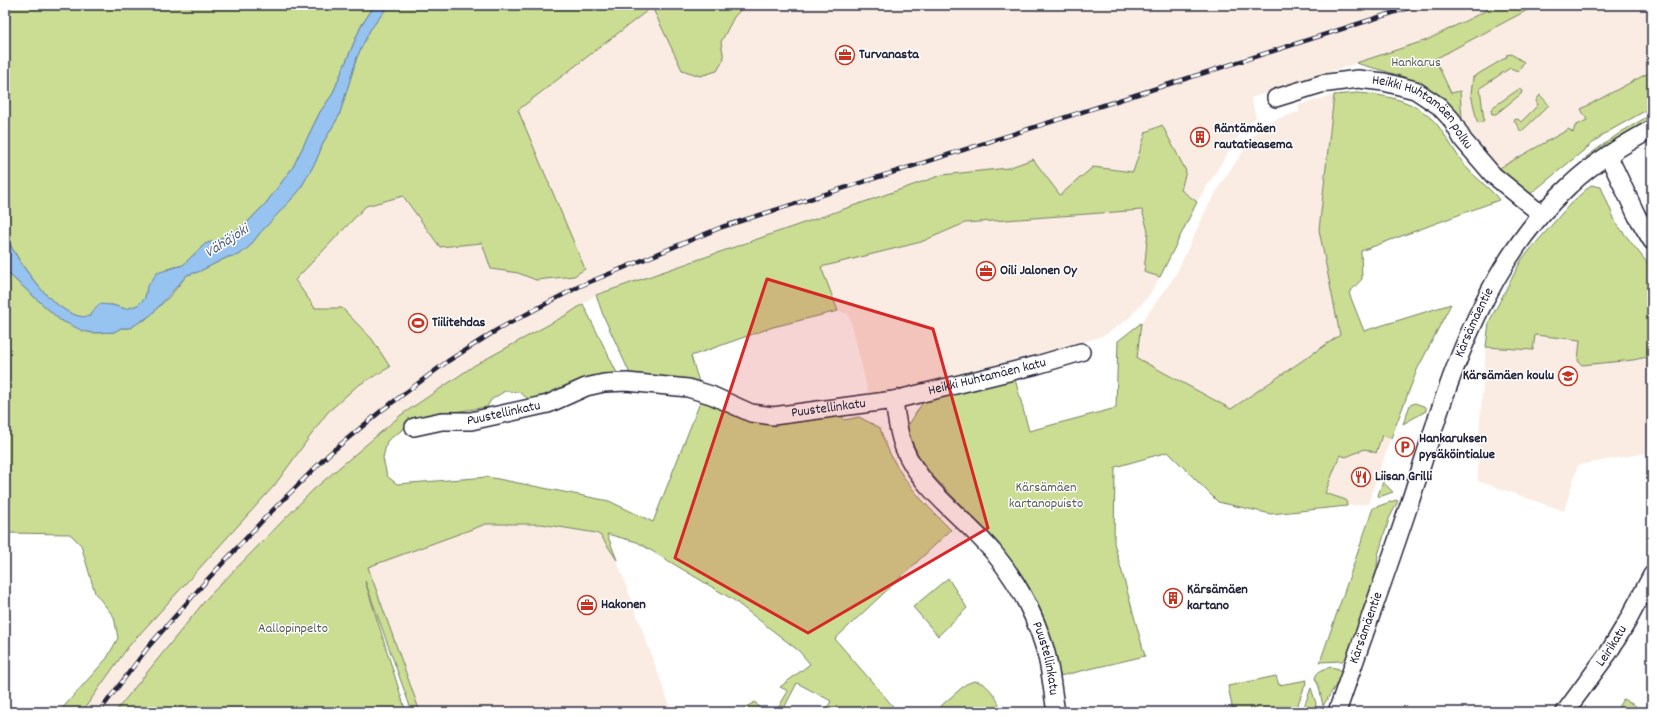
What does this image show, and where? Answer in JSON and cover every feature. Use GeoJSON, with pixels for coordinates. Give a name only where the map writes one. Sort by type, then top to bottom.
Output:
{"type":"FeatureCollection","features":[{"type":"Feature","properties":{"kind":"street","name":"Heikki Huhtamäen polku"},"geometry":{"type":"LineString","coordinates":[[1276,98],[1321,84],[1358,79],[1384,82],[1415,90],[1439,106],[1451,119],[1463,140],[1493,175],[1541,214]]}},
{"type":"Feature","properties":{"kind":"street","name":"Kärsämäentie"},"geometry":{"type":"LineString","coordinates":[[1337,712],[1460,354],[1477,315],[1499,272],[1525,233],[1541,214],[1570,185],[1608,155],[1652,129]]}},
{"type":"Feature","properties":{"kind":"street"},"geometry":{"type":"LineString","coordinates":[[1608,155],[1637,216],[1652,241]]}},
{"type":"Feature","properties":{"kind":"street","name":"Heikki Huhtamäen katu"},"geometry":{"type":"LineString","coordinates":[[894,400],[1022,369],[1081,352]]}},
{"type":"Feature","properties":{"kind":"street","name":"Puustellinkatu"},"geometry":{"type":"LineString","coordinates":[[414,427],[442,421],[471,421],[548,404],[586,387],[604,383],[627,382],[688,388],[751,412],[773,416],[894,400],[904,448],[918,473],[927,485],[994,553],[1011,578],[1036,623],[1044,647],[1056,712]]}},
{"type":"Feature","properties":{"kind":"street","name":"Leirikatu"},"geometry":{"type":"LineString","coordinates":[[1565,712],[1609,652],[1652,576]]}},
{"type":"Feature","properties":{"kind":"highlighted area"},"geometry":{"type":"Polygon","coordinates":[[[767,279],[933,329],[988,528],[808,633],[675,558],[767,279]]]}},
{"type":"Feature","properties":{"kind":"shaded area"},"geometry":{"type":"Polygon","coordinates":[[[745,5],[1652,5],[1652,107],[1604,134],[1529,195],[1490,166],[1472,140],[1427,40],[1251,98],[1256,117],[1239,135],[1197,202],[1181,190],[1186,171],[1161,125],[1145,132],[1133,172],[1093,167],[1060,195],[1033,159],[1008,168],[942,175],[596,295],[568,314],[475,365],[401,415],[313,490],[208,597],[115,712],[82,712],[128,647],[274,486],[327,413],[357,386],[390,367],[355,322],[342,309],[315,308],[295,279],[366,206],[403,196],[440,247],[482,243],[491,269],[518,273],[536,280],[585,269],[518,110],[652,7],[682,69],[724,59],[721,42],[734,17],[745,5]]]}},
{"type":"Feature","properties":{"kind":"shaded area"},"geometry":{"type":"Polygon","coordinates":[[[1334,95],[1319,230],[1340,335],[1231,409],[1137,358],[1141,323],[1175,276],[1207,208],[1222,182],[1262,124],[1299,112],[1298,105],[1334,95]]]}},
{"type":"Feature","properties":{"kind":"shaded area"},"geometry":{"type":"Polygon","coordinates":[[[1143,210],[1148,231],[1144,271],[1160,277],[1147,298],[1127,320],[1105,335],[1021,363],[887,394],[868,392],[848,314],[838,311],[821,267],[921,242],[965,223],[1143,210]]]}},
{"type":"Feature","properties":{"kind":"shaded area","name":"Kärsämäen koulu"},"geometry":{"type":"Polygon","coordinates":[[[1652,313],[1652,452],[1578,465],[1564,511],[1478,481],[1478,445],[1486,347],[1493,347],[1500,334],[1652,313]]]}},
{"type":"Feature","properties":{"kind":"shaded area"},"geometry":{"type":"Polygon","coordinates":[[[1382,435],[1391,438],[1368,504],[1347,506],[1346,500],[1325,493],[1340,455],[1346,457],[1365,449],[1375,452],[1382,435]]]}},
{"type":"Feature","properties":{"kind":"shaded area"},"geometry":{"type":"Polygon","coordinates":[[[522,509],[607,533],[672,712],[412,712],[360,567],[522,509]]]}},
{"type":"Feature","properties":{"kind":"green space"},"geometry":{"type":"Polygon","coordinates":[[[5,5],[375,5],[361,26],[332,95],[320,112],[293,167],[266,203],[242,228],[205,244],[183,265],[167,269],[147,287],[145,298],[138,305],[126,309],[112,305],[96,307],[90,316],[84,317],[77,316],[65,310],[44,292],[25,268],[5,234],[5,5]]]}},
{"type":"Feature","properties":{"kind":"green space"},"geometry":{"type":"Polygon","coordinates":[[[389,5],[745,5],[734,17],[721,42],[724,59],[717,71],[700,76],[682,70],[652,7],[518,110],[585,269],[574,276],[536,280],[518,273],[491,269],[482,243],[440,247],[403,196],[366,206],[295,280],[315,308],[342,308],[372,339],[390,367],[357,386],[327,413],[274,486],[128,647],[82,712],[59,712],[107,658],[118,638],[114,617],[95,593],[81,545],[70,534],[5,533],[5,267],[10,275],[60,320],[92,333],[114,332],[121,328],[130,328],[145,320],[170,296],[187,275],[198,272],[228,257],[239,255],[249,247],[299,191],[316,161],[324,141],[339,116],[357,57],[370,30],[389,5]]]}},
{"type":"Feature","properties":{"kind":"green space","name":"Hankarus"},"geometry":{"type":"Polygon","coordinates":[[[1497,5],[1537,5],[1435,59],[1451,93],[1460,91],[1462,119],[1472,140],[1440,98],[1423,85],[1401,76],[1356,63],[1427,40],[1497,5]]]}},
{"type":"Feature","properties":{"kind":"green space"},"geometry":{"type":"Polygon","coordinates":[[[1511,54],[1524,62],[1518,71],[1510,68],[1480,88],[1484,120],[1479,123],[1477,121],[1471,94],[1473,77],[1507,57],[1506,55],[1511,54]]]}},
{"type":"Feature","properties":{"kind":"green space"},"geometry":{"type":"Polygon","coordinates":[[[1652,71],[1652,107],[1604,134],[1529,195],[1496,170],[1569,129],[1573,133],[1575,126],[1587,120],[1581,109],[1652,71]]]}},
{"type":"Feature","properties":{"kind":"green space"},"geometry":{"type":"Polygon","coordinates":[[[1519,89],[1522,91],[1521,94],[1496,114],[1492,114],[1491,111],[1493,107],[1519,89]]]}},
{"type":"Feature","properties":{"kind":"green space","name":"Kärsämäen kartanopuisto"},"geometry":{"type":"Polygon","coordinates":[[[1357,93],[1402,101],[1422,111],[1439,127],[1467,168],[1499,200],[1361,251],[1362,279],[1349,293],[1364,331],[1451,304],[1417,370],[1391,438],[1382,435],[1376,453],[1365,449],[1346,457],[1340,455],[1325,493],[1346,500],[1347,506],[1271,514],[1218,502],[1168,452],[1115,467],[1114,543],[1145,656],[1060,676],[1056,657],[1005,553],[932,475],[921,460],[906,429],[923,402],[1015,379],[1029,431],[1116,408],[1118,341],[1141,323],[1137,358],[1231,409],[1340,335],[1319,230],[1334,95],[1357,93]]]}},
{"type":"Feature","properties":{"kind":"green space"},"geometry":{"type":"Polygon","coordinates":[[[1540,95],[1549,105],[1521,132],[1514,120],[1518,119],[1521,122],[1538,105],[1536,101],[1540,95]]]}},
{"type":"Feature","properties":{"kind":"green space"},"geometry":{"type":"Polygon","coordinates":[[[1652,114],[1652,118],[1624,134],[1588,159],[1586,157],[1621,132],[1652,114]]]}},
{"type":"Feature","properties":{"kind":"green space"},"geometry":{"type":"Polygon","coordinates":[[[1162,125],[1186,171],[1181,190],[1197,202],[1160,277],[1144,272],[1148,231],[1142,210],[965,223],[921,242],[821,267],[838,311],[773,327],[691,356],[699,382],[632,378],[603,315],[596,295],[942,175],[1008,168],[1033,159],[1060,195],[1093,167],[1133,172],[1146,132],[1162,125]]]}},
{"type":"Feature","properties":{"kind":"green space"},"geometry":{"type":"Polygon","coordinates":[[[1591,185],[1601,187],[1616,223],[1652,269],[1652,356],[1633,360],[1582,365],[1578,361],[1580,340],[1535,335],[1533,350],[1486,347],[1489,322],[1522,259],[1570,204],[1591,185]]]}},
{"type":"Feature","properties":{"kind":"green space","name":"Aallopinpelto"},"geometry":{"type":"Polygon","coordinates":[[[583,304],[620,379],[537,401],[527,398],[519,392],[505,391],[491,400],[487,407],[420,417],[387,441],[383,458],[387,476],[397,484],[488,477],[609,501],[653,522],[701,400],[707,404],[709,400],[733,411],[840,412],[844,420],[859,417],[880,428],[892,458],[908,484],[951,530],[835,639],[898,712],[825,712],[831,701],[797,683],[782,712],[776,712],[788,691],[780,687],[810,664],[799,651],[732,599],[637,542],[607,534],[617,560],[601,536],[596,533],[541,524],[486,524],[368,567],[420,712],[412,712],[365,581],[406,712],[115,712],[208,597],[313,490],[401,415],[475,365],[568,314],[583,304]]]}},
{"type":"Feature","properties":{"kind":"green space"},"geometry":{"type":"Polygon","coordinates":[[[1415,403],[1426,407],[1426,411],[1403,424],[1410,405],[1415,403]]]}},
{"type":"Feature","properties":{"kind":"green space"},"geometry":{"type":"Polygon","coordinates":[[[1383,482],[1393,492],[1379,497],[1378,495],[1383,482]]]}},
{"type":"Feature","properties":{"kind":"green space"},"geometry":{"type":"Polygon","coordinates":[[[1396,500],[1398,501],[1389,519],[1378,555],[1376,578],[1348,657],[1342,661],[1320,662],[1373,508],[1396,500]]]}},
{"type":"Feature","properties":{"kind":"green space"},"geometry":{"type":"Polygon","coordinates":[[[948,578],[967,608],[938,636],[913,607],[948,578]]]}},
{"type":"Feature","properties":{"kind":"green space"},"geometry":{"type":"Polygon","coordinates":[[[1331,667],[1339,669],[1342,672],[1342,675],[1323,706],[1319,687],[1315,678],[1319,672],[1331,667]]]}},
{"type":"Feature","properties":{"kind":"green space"},"geometry":{"type":"Polygon","coordinates":[[[1276,676],[1279,685],[1307,680],[1295,712],[1233,712],[1228,686],[1276,676]]]}},
{"type":"Feature","properties":{"kind":"green space"},"geometry":{"type":"Polygon","coordinates":[[[974,681],[984,685],[992,692],[1002,712],[985,712],[979,708],[951,712],[934,712],[966,684],[974,681]]]}},
{"type":"Feature","properties":{"kind":"green space"},"geometry":{"type":"Polygon","coordinates":[[[1311,688],[1316,703],[1315,712],[1302,712],[1311,688]]]}},
{"type":"Feature","properties":{"kind":"green space"},"geometry":{"type":"Polygon","coordinates":[[[1623,699],[1636,706],[1633,712],[1622,712],[1617,709],[1623,699]]]}},
{"type":"Feature","properties":{"kind":"green space"},"geometry":{"type":"Polygon","coordinates":[[[755,702],[759,707],[760,712],[737,712],[755,702]]]}},
{"type":"Feature","properties":{"kind":"water","name":"Vähäjoki"},"geometry":{"type":"Polygon","coordinates":[[[375,5],[389,5],[370,30],[357,57],[339,116],[324,141],[316,161],[299,191],[249,247],[239,255],[228,257],[198,272],[187,275],[151,315],[130,328],[121,328],[114,332],[92,333],[83,331],[60,320],[10,275],[5,267],[5,234],[17,256],[43,292],[64,310],[77,316],[86,317],[90,316],[99,304],[112,305],[126,309],[138,305],[145,298],[147,287],[157,273],[183,265],[205,244],[242,228],[266,203],[293,167],[320,112],[332,95],[361,26],[375,5]]]}},
{"type":"Feature","properties":{"kind":"railway"},"geometry":{"type":"LineString","coordinates":[[99,712],[149,646],[207,580],[264,519],[329,454],[381,411],[448,361],[497,330],[536,309],[580,286],[722,227],[1417,5]]}},
{"type":"Feature","properties":{"kind":"place","name":"Turvanasta"},"geometry":{"type":"Point","coordinates":[845,55]}},
{"type":"Feature","properties":{"kind":"place","name":"Räntämäen rautatieasema"},"geometry":{"type":"Point","coordinates":[1200,137]}},
{"type":"Feature","properties":{"kind":"place","name":"Oili Jalonen Oy"},"geometry":{"type":"Point","coordinates":[986,271]}},
{"type":"Feature","properties":{"kind":"place","name":"Tiilitehdas"},"geometry":{"type":"Point","coordinates":[418,323]}},
{"type":"Feature","properties":{"kind":"place","name":"Kärsämäen koulu"},"geometry":{"type":"Point","coordinates":[1568,376]}},
{"type":"Feature","properties":{"kind":"place","name":"Hankaruksen pysäköintialue"},"geometry":{"type":"Point","coordinates":[1405,447]}},
{"type":"Feature","properties":{"kind":"place","name":"Liisan Grilli"},"geometry":{"type":"Point","coordinates":[1361,477]}},
{"type":"Feature","properties":{"kind":"place","name":"Kärsämäen kartano"},"geometry":{"type":"Point","coordinates":[1173,598]}},
{"type":"Feature","properties":{"kind":"place","name":"Hakonen"},"geometry":{"type":"Point","coordinates":[587,605]}}]}
